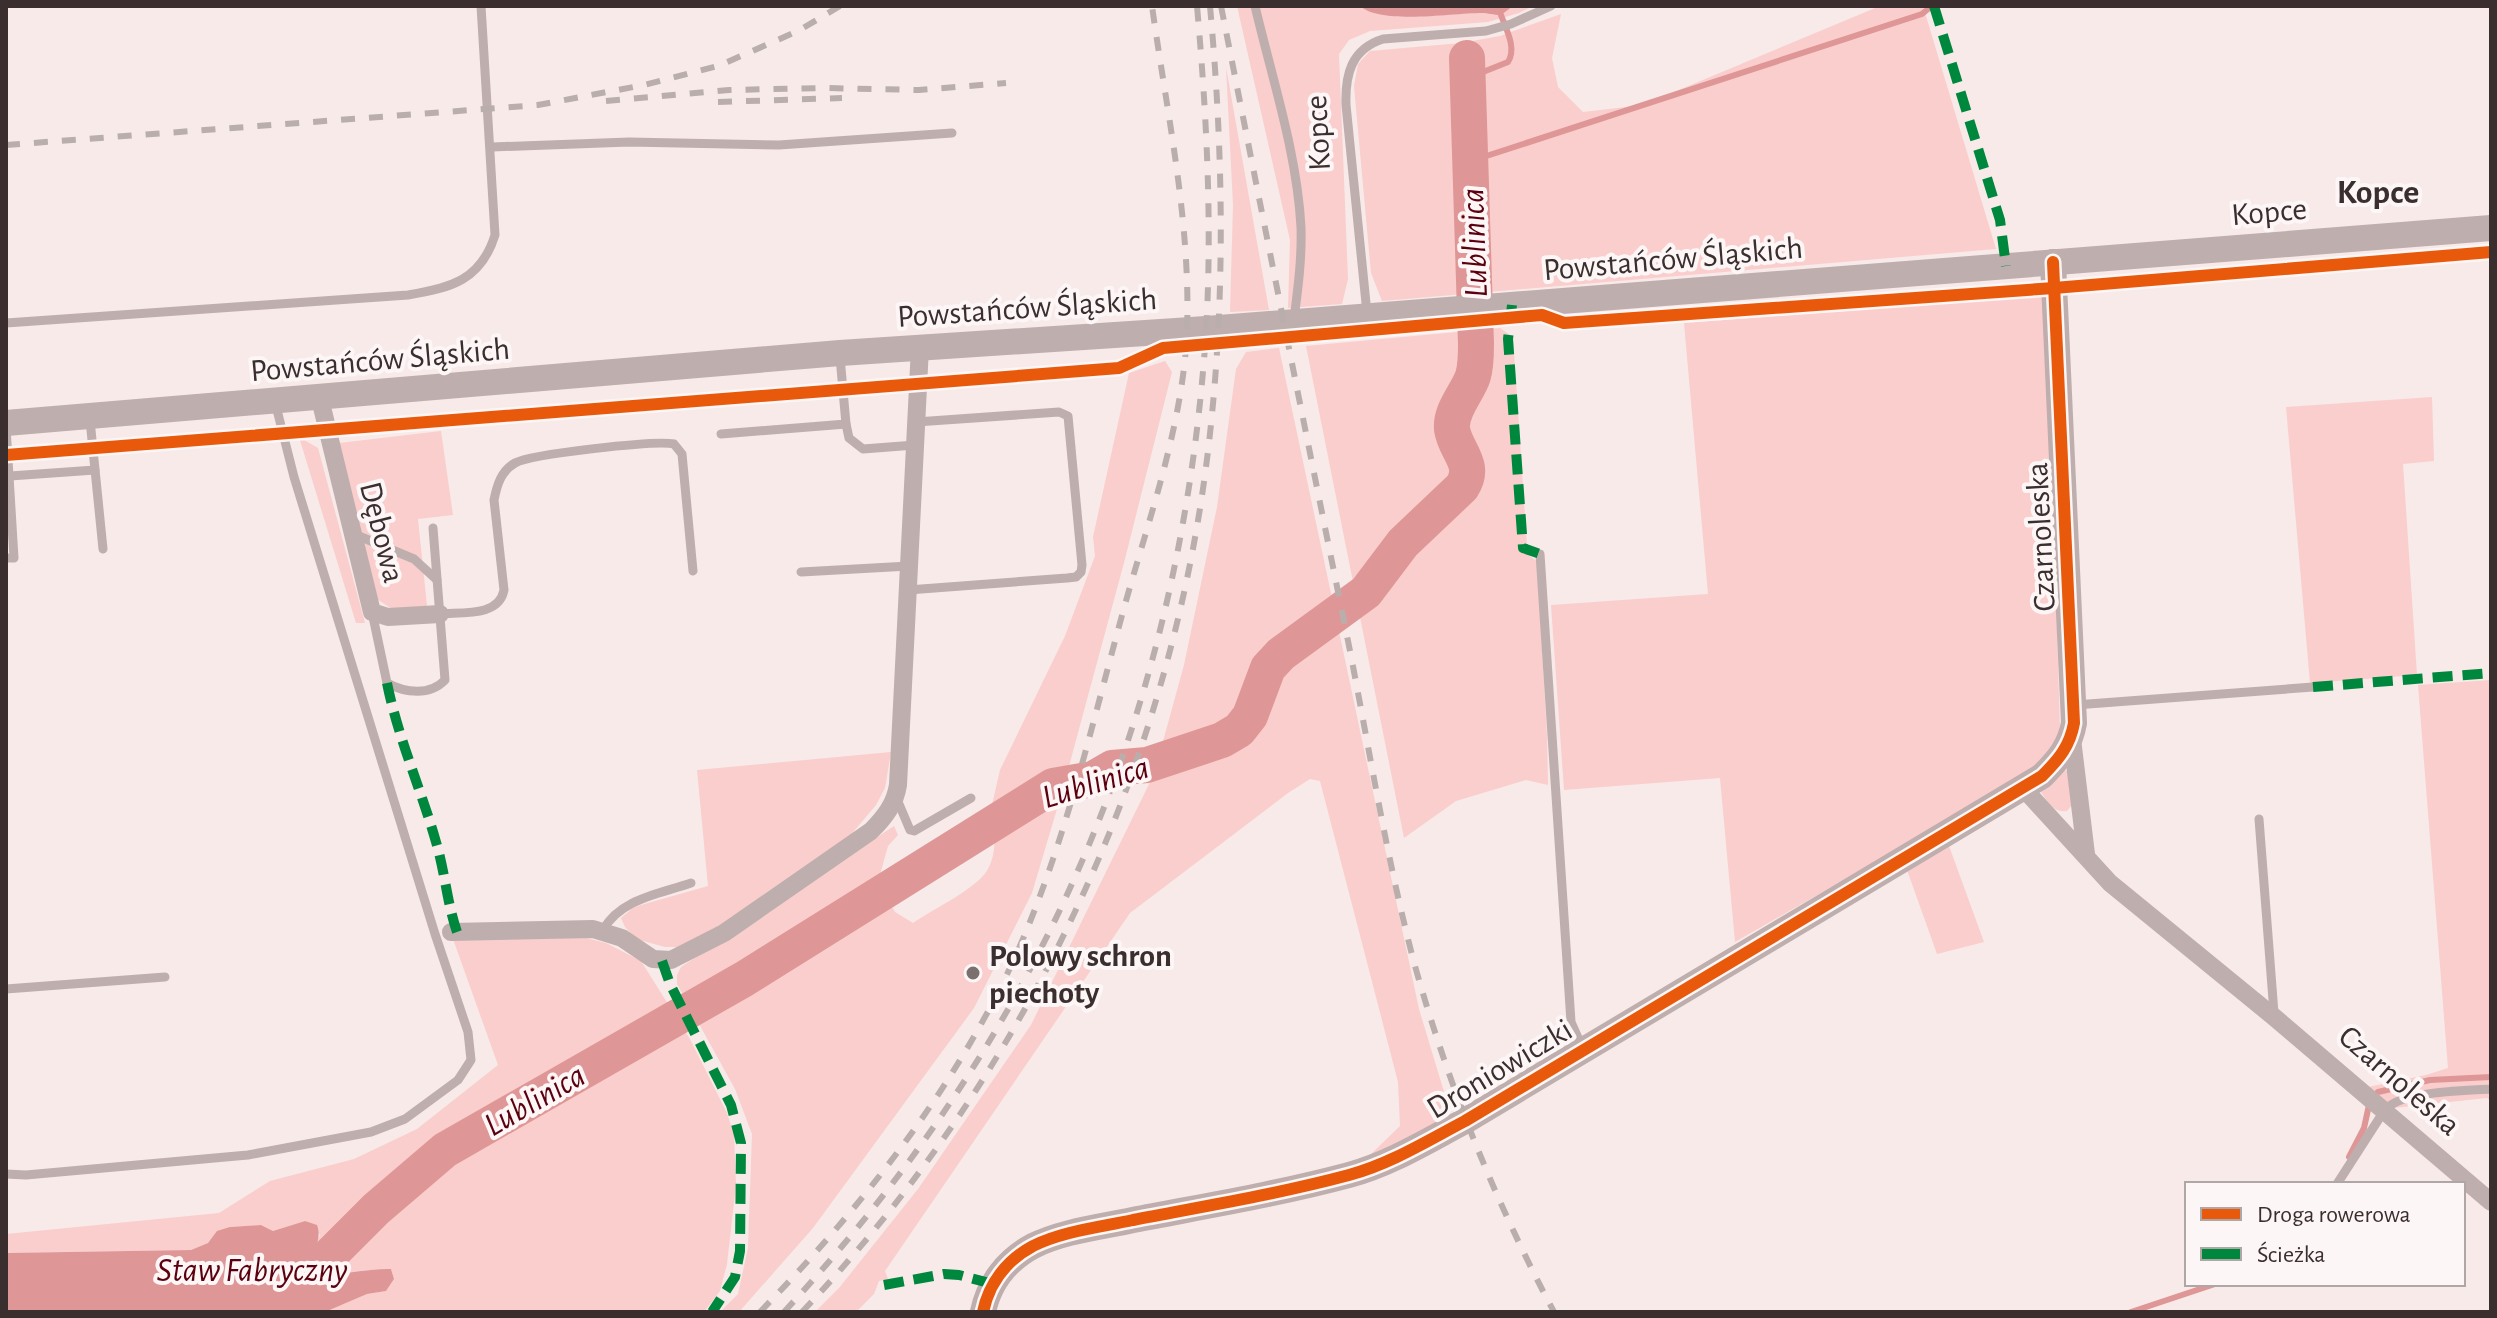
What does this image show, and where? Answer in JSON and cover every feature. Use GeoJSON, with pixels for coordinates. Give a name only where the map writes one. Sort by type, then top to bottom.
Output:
{"type":"FeatureCollection","features":[{"type":"Feature","properties":{"kind":"main road","name":"Kopce"},"geometry":{"type":"LineString","coordinates":[[2053,262],[2491,228]]}},
{"type":"Feature","properties":{"kind":"main road","name":"Powstańców Śląskich"},"geometry":{"type":"LineString","coordinates":[[6,423],[840,353],[1367,317],[2053,262]]}},
{"type":"Feature","properties":{"kind":"main road","name":"Czarnoleska"},"geometry":{"type":"LineString","coordinates":[[2053,262],[2075,705],[2072,739]]}},
{"type":"Feature","properties":{"kind":"main road"},"geometry":{"type":"LineString","coordinates":[[2024,789],[2056,762],[2072,739]]}},
{"type":"Feature","properties":{"kind":"main road","name":"Droniowiczki"},"geometry":{"type":"LineString","coordinates":[[983,1312],[1001,1272],[1032,1246],[1096,1228],[1301,1187],[1378,1166],[1465,1121],[2024,789]]}},
{"type":"Feature","properties":{"kind":"street"},"geometry":{"type":"LineString","coordinates":[[443,933],[603,930],[633,944],[653,959],[662,961],[681,957],[724,933],[871,831],[891,808],[896,797],[920,347]]}},
{"type":"Feature","properties":{"kind":"street","name":"Dębowa"},"geometry":{"type":"LineString","coordinates":[[320,399],[372,612],[388,617],[440,614]]}},
{"type":"Feature","properties":{"kind":"street"},"geometry":{"type":"LineString","coordinates":[[2072,739],[2086,854]]}},
{"type":"Feature","properties":{"kind":"street","name":"Czarnoleska"},"geometry":{"type":"LineString","coordinates":[[2024,789],[2110,883],[2274,1017],[2491,1202]]}},
{"type":"Feature","properties":{"kind":"lane"},"geometry":{"type":"LineString","coordinates":[[6,323],[408,295],[454,285],[472,274],[490,253],[495,235],[481,6]]}},
{"type":"Feature","properties":{"kind":"lane"},"geometry":{"type":"LineString","coordinates":[[1255,6],[1287,136],[1299,209],[1301,264],[1293,322]]}},
{"type":"Feature","properties":{"kind":"lane","name":"Kopce"},"geometry":{"type":"LineString","coordinates":[[1367,317],[1346,105],[1346,87],[1353,61],[1372,43],[1383,39],[1473,33],[1511,24],[1551,6]]}},
{"type":"Feature","properties":{"kind":"lane"},"geometry":{"type":"LineString","coordinates":[[492,147],[629,142],[792,145],[952,133]]}},
{"type":"Feature","properties":{"kind":"lane"},"geometry":{"type":"LineString","coordinates":[[840,353],[849,438],[863,449],[915,445]]}},
{"type":"Feature","properties":{"kind":"lane"},"geometry":{"type":"LineString","coordinates":[[6,1174],[26,1175],[248,1155],[350,1137],[405,1119],[458,1080],[471,1060],[468,1032],[443,933],[288,455],[275,402]]}},
{"type":"Feature","properties":{"kind":"lane"},"geometry":{"type":"LineString","coordinates":[[908,590],[1076,577],[1082,565],[1068,416],[1059,412],[916,422]]}},
{"type":"Feature","properties":{"kind":"lane"},"geometry":{"type":"LineString","coordinates":[[89,416],[103,549]]}},
{"type":"Feature","properties":{"kind":"lane"},"geometry":{"type":"LineString","coordinates":[[6,423],[14,558],[6,558]]}},
{"type":"Feature","properties":{"kind":"lane"},"geometry":{"type":"LineString","coordinates":[[721,434],[846,424]]}},
{"type":"Feature","properties":{"kind":"lane"},"geometry":{"type":"LineString","coordinates":[[440,614],[496,607],[502,600],[504,590],[494,500],[496,489],[507,469],[517,462],[544,455],[674,444],[682,454],[693,571]]}},
{"type":"Feature","properties":{"kind":"lane"},"geometry":{"type":"LineString","coordinates":[[10,476],[95,470]]}},
{"type":"Feature","properties":{"kind":"lane"},"geometry":{"type":"LineString","coordinates":[[372,612],[387,683],[399,690],[418,692],[439,686],[445,680],[433,528]]}},
{"type":"Feature","properties":{"kind":"lane"},"geometry":{"type":"LineString","coordinates":[[352,533],[414,559],[437,580]]}},
{"type":"Feature","properties":{"kind":"lane"},"geometry":{"type":"LineString","coordinates":[[1540,554],[1571,1022],[1583,1049]]}},
{"type":"Feature","properties":{"kind":"lane"},"geometry":{"type":"LineString","coordinates":[[801,572],[909,566]]}},
{"type":"Feature","properties":{"kind":"lane"},"geometry":{"type":"LineString","coordinates":[[2075,705],[2313,687]]}},
{"type":"Feature","properties":{"kind":"lane"},"geometry":{"type":"LineString","coordinates":[[896,797],[910,830],[914,831],[971,798]]}},
{"type":"Feature","properties":{"kind":"lane"},"geometry":{"type":"LineString","coordinates":[[2259,819],[2274,1017]]}},
{"type":"Feature","properties":{"kind":"lane"},"geometry":{"type":"LineString","coordinates":[[603,930],[609,919],[624,907],[691,883]]}},
{"type":"Feature","properties":{"kind":"lane"},"geometry":{"type":"LineString","coordinates":[[6,989],[165,977]]}},
{"type":"Feature","properties":{"kind":"lane"},"geometry":{"type":"LineString","coordinates":[[2338,1182],[2393,1102],[2491,1089]]}},
{"type":"Feature","properties":{"kind":"shaded area"},"geometry":{"type":"Polygon","coordinates":[[[1237,6],[1533,6],[1488,22],[1370,31],[1349,40],[1339,54],[1348,279],[1342,304],[1288,308],[1290,240],[1237,6]]]}},
{"type":"Feature","properties":{"kind":"shaded area"},"geometry":{"type":"Polygon","coordinates":[[[1880,6],[1923,6],[1996,249],[1382,301],[1371,273],[1354,86],[1358,64],[1370,51],[1461,43],[1500,36],[1561,14],[1552,58],[1558,87],[1583,112],[1643,105],[1880,6]]]}},
{"type":"Feature","properties":{"kind":"shaded area"},"geometry":{"type":"Polygon","coordinates":[[[1226,67],[1269,310],[1230,312],[1233,205],[1226,67]]]}},
{"type":"Feature","properties":{"kind":"shaded area"},"geometry":{"type":"Polygon","coordinates":[[[2047,296],[2060,731],[2049,753],[2025,776],[1735,942],[1720,778],[1564,790],[1551,605],[1708,594],[1684,323],[2047,296]]]}},
{"type":"Feature","properties":{"kind":"shaded area"},"geometry":{"type":"Polygon","coordinates":[[[1500,328],[1513,337],[1527,546],[1528,555],[1537,561],[1548,785],[1526,780],[1456,801],[1404,838],[1306,346],[1500,328]]]}},
{"type":"Feature","properties":{"kind":"shaded area"},"geometry":{"type":"Polygon","coordinates":[[[1279,348],[1419,1009],[1451,1115],[1369,1156],[1400,1126],[1398,1082],[1320,781],[1310,779],[1130,913],[885,1271],[888,1279],[879,1281],[874,1294],[856,1312],[815,1312],[839,1288],[918,1189],[1031,1025],[1154,774],[1184,665],[1217,507],[1236,369],[1246,352],[1279,348]]]}},
{"type":"Feature","properties":{"kind":"shaded area"},"geometry":{"type":"Polygon","coordinates":[[[1165,361],[1172,372],[1125,559],[1032,893],[974,1008],[813,1228],[739,1312],[720,1312],[738,1294],[748,1248],[752,1134],[735,1089],[677,984],[677,975],[681,967],[894,826],[898,835],[888,846],[878,882],[895,912],[913,923],[968,889],[987,871],[994,848],[994,832],[989,818],[1000,770],[1065,636],[1095,556],[1093,537],[1129,373],[1165,361]]]}},
{"type":"Feature","properties":{"kind":"shaded area"},"geometry":{"type":"Polygon","coordinates":[[[2432,397],[2434,461],[2403,464],[2417,675],[2310,683],[2286,407],[2432,397]]]}},
{"type":"Feature","properties":{"kind":"shaded area"},"geometry":{"type":"Polygon","coordinates":[[[441,431],[453,515],[418,519],[427,606],[392,609],[377,599],[339,443],[441,431]]]}},
{"type":"Feature","properties":{"kind":"shaded area"},"geometry":{"type":"Polygon","coordinates":[[[299,437],[318,448],[365,623],[356,623],[299,437]]]}},
{"type":"Feature","properties":{"kind":"shaded area"},"geometry":{"type":"Polygon","coordinates":[[[2491,680],[2491,1101],[2487,1098],[2393,1108],[2368,1087],[2448,1068],[2418,685],[2491,680]]]}},
{"type":"Feature","properties":{"kind":"shaded area"},"geometry":{"type":"Polygon","coordinates":[[[891,752],[885,788],[876,805],[849,837],[714,933],[681,947],[665,947],[636,939],[625,927],[621,918],[634,907],[708,886],[697,770],[891,752]]]}},
{"type":"Feature","properties":{"kind":"shaded area"},"geometry":{"type":"Polygon","coordinates":[[[2064,770],[2069,772],[2072,805],[2067,811],[2050,805],[2039,789],[2064,770]]]}},
{"type":"Feature","properties":{"kind":"shaded area"},"geometry":{"type":"Polygon","coordinates":[[[1949,846],[1984,942],[1937,954],[1907,870],[1949,846]]]}},
{"type":"Feature","properties":{"kind":"shaded area"},"geometry":{"type":"Polygon","coordinates":[[[578,936],[606,943],[641,961],[690,1039],[727,1113],[734,1135],[736,1185],[727,1264],[720,1291],[704,1312],[325,1312],[367,1294],[386,1291],[394,1279],[391,1269],[332,1274],[314,1271],[311,1259],[320,1235],[305,1221],[273,1231],[261,1225],[230,1227],[208,1243],[191,1250],[6,1253],[6,1234],[219,1213],[270,1181],[354,1159],[417,1129],[498,1065],[453,939],[578,936]]]}},
{"type":"Feature","properties":{"kind":"water"},"geometry":{"type":"Polygon","coordinates":[[[1360,6],[1513,6],[1501,15],[1400,17],[1370,12],[1360,6]]]}},
{"type":"Feature","properties":{"kind":"water","name":"Staw Fabryczny"},"geometry":{"type":"Polygon","coordinates":[[[305,1221],[317,1225],[314,1271],[332,1274],[391,1269],[394,1279],[386,1291],[367,1294],[325,1312],[6,1312],[6,1253],[191,1250],[208,1243],[217,1231],[230,1227],[261,1225],[273,1231],[305,1221]]]}},
{"type":"Feature","properties":{"kind":"waterway"},"geometry":{"type":"LineString","coordinates":[[1471,161],[1922,14],[1928,9]]}},
{"type":"Feature","properties":{"kind":"waterway"},"geometry":{"type":"LineString","coordinates":[[1468,78],[1508,62],[1511,45],[1501,15]]}},
{"type":"Feature","properties":{"kind":"waterway","name":"Lublinica"},"geometry":{"type":"LineString","coordinates":[[266,1287],[314,1271],[376,1209],[445,1150],[744,979],[1053,786],[1093,779],[1112,768],[1147,765],[1222,740],[1239,730],[1250,716],[1268,668],[1281,654],[1366,592],[1403,543],[1462,487],[1466,479],[1466,464],[1454,437],[1452,422],[1471,382],[1476,356],[1467,58]]}},
{"type":"Feature","properties":{"kind":"waterway"},"geometry":{"type":"LineString","coordinates":[[2378,1092],[2430,1080],[2491,1077]]}},
{"type":"Feature","properties":{"kind":"waterway"},"geometry":{"type":"LineString","coordinates":[[2349,1157],[2364,1128],[2369,1105]]}},
{"type":"Feature","properties":{"kind":"waterway"},"geometry":{"type":"LineString","coordinates":[[2131,1312],[2209,1286]]}},
{"type":"Feature","properties":{"kind":"railway"},"geometry":{"type":"LineString","coordinates":[[6,145],[538,105],[644,85],[718,66],[798,31],[840,6]]}},
{"type":"Feature","properties":{"kind":"railway"},"geometry":{"type":"LineString","coordinates":[[760,1312],[870,1188],[965,1053],[1016,955],[1063,827],[1163,471],[1184,366],[1187,290],[1182,209],[1152,6]]}},
{"type":"Feature","properties":{"kind":"railway"},"geometry":{"type":"LineString","coordinates":[[784,1312],[874,1207],[953,1098],[1022,984],[1080,867],[1127,744],[1163,617],[1189,485],[1205,347],[1209,262],[1208,176],[1197,6]]}},
{"type":"Feature","properties":{"kind":"railway"},"geometry":{"type":"LineString","coordinates":[[802,1312],[880,1223],[951,1127],[1015,1027],[1070,921],[1118,812],[1156,700],[1186,584],[1206,467],[1217,352],[1220,179],[1210,6]]}},
{"type":"Feature","properties":{"kind":"railway"},"geometry":{"type":"LineString","coordinates":[[1221,6],[1404,924],[1428,1011],[1475,1143],[1512,1228],[1554,1312]]}},
{"type":"Feature","properties":{"kind":"railway"},"geometry":{"type":"LineString","coordinates":[[606,101],[729,90],[919,90],[1006,83]]}},
{"type":"Feature","properties":{"kind":"railway"},"geometry":{"type":"LineString","coordinates":[[718,102],[842,98]]}},
{"type":"Feature","properties":{"kind":"marked path"},"geometry":{"type":"LineString","coordinates":[[1934,6],[2000,220],[2006,266]]}},
{"type":"Feature","properties":{"kind":"marked path"},"geometry":{"type":"LineString","coordinates":[[1512,305],[1508,339],[1523,548],[1540,554]]}},
{"type":"Feature","properties":{"kind":"marked path"},"geometry":{"type":"LineString","coordinates":[[2313,687],[2491,673]]}},
{"type":"Feature","properties":{"kind":"marked path"},"geometry":{"type":"LineString","coordinates":[[387,683],[397,724],[436,842],[457,932]]}},
{"type":"Feature","properties":{"kind":"marked path"},"geometry":{"type":"LineString","coordinates":[[662,961],[670,984],[731,1105],[741,1143],[740,1251],[735,1277],[712,1312]]}},
{"type":"Feature","properties":{"kind":"marked path"},"geometry":{"type":"LineString","coordinates":[[884,1285],[944,1274],[993,1284]]}},
{"type":"Feature","properties":{"kind":"cycle path"},"geometry":{"type":"LineString","coordinates":[[6,455],[1119,368],[1163,348],[1542,315],[1564,323],[2054,288],[2491,252]]}},
{"type":"Feature","properties":{"kind":"cycle path"},"geometry":{"type":"LineString","coordinates":[[983,1312],[990,1291],[1007,1265],[1045,1241],[1082,1230],[1322,1182],[1379,1165],[1408,1151],[1465,1121],[2042,776],[2063,752],[2074,723],[2053,262]]}},
{"type":"Feature","properties":{"kind":"place","name":"Polowy schron piechoty"},"geometry":{"type":"Point","coordinates":[973,973]}},
{"type":"Feature","properties":{"kind":"district","name":"Kopce"},"geometry":{"type":"Point","coordinates":[2378,191]}}]}
